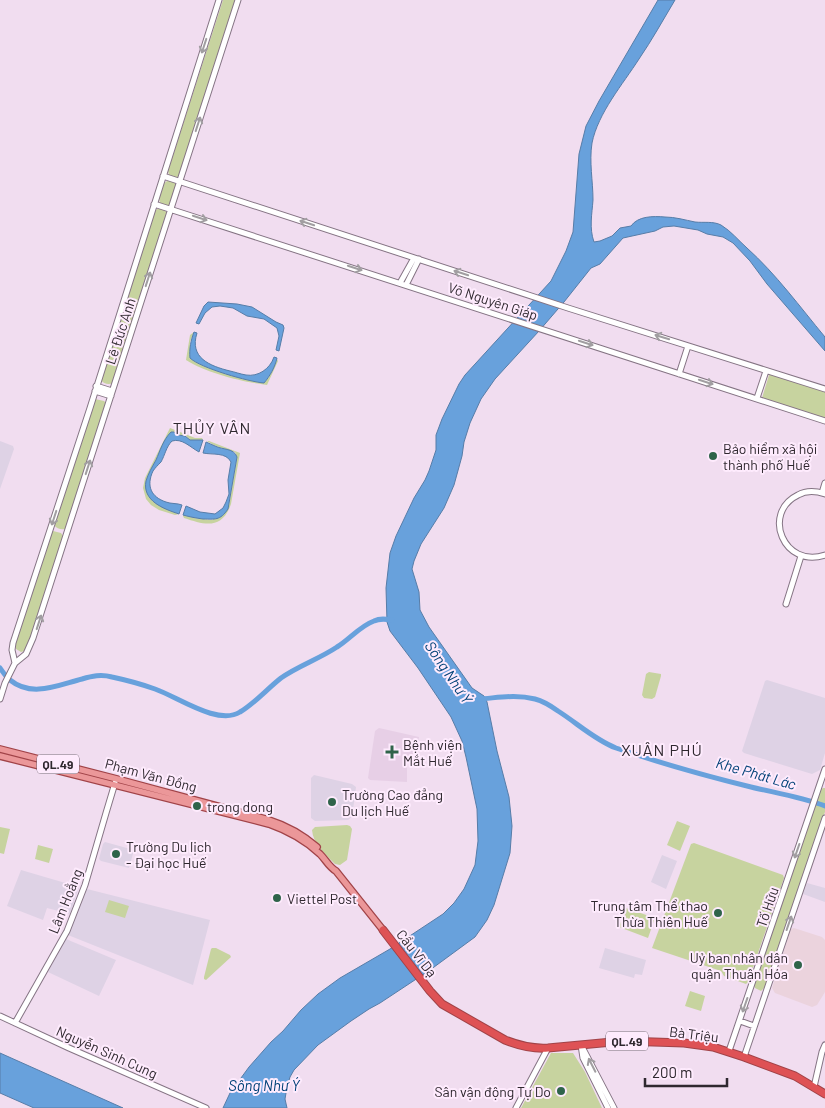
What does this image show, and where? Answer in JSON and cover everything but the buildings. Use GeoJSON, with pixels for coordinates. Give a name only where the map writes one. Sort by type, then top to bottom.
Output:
{"type":"FeatureCollection","features":[{"type":"Feature","properties":{"kind":"highway","name":"Cầu Vĩ Dạ"},"geometry":{"type":"LineString","coordinates":[[383,930],[442,1004]]}},
{"type":"Feature","properties":{"kind":"highway","name":"Bà Triệu"},"geometry":{"type":"LineString","coordinates":[[442,1004],[511,1042],[524,1047],[548,1048],[623,1041],[684,1043],[713,1047],[744,1056],[794,1076],[825,1094]]}},
{"type":"Feature","properties":{"kind":"main road","name":"Phạm Văn Đồng"},"geometry":{"type":"LineString","coordinates":[[0,749],[116,782]]}},
{"type":"Feature","properties":{"kind":"main road","name":"Phạm Văn Đồng"},"geometry":{"type":"LineString","coordinates":[[0,756],[270,820],[290,828],[312,842],[336,867],[336,871],[383,930]]}},
{"type":"Feature","properties":{"kind":"street","name":"Lê Đức Anh"},"geometry":{"type":"LineString","coordinates":[[15,663],[12,650],[13,643],[219,0]]}},
{"type":"Feature","properties":{"kind":"street","name":"Lê Đức Anh"},"geometry":{"type":"LineString","coordinates":[[0,699],[12,668],[26,654],[34,638],[238,0]]}},
{"type":"Feature","properties":{"kind":"street","name":"Võ Nguyên Giáp"},"geometry":{"type":"LineString","coordinates":[[163,176],[825,390]]}},
{"type":"Feature","properties":{"kind":"street","name":"Võ Nguyên Giáp"},"geometry":{"type":"LineString","coordinates":[[154,204],[825,421]]}},
{"type":"Feature","properties":{"kind":"street"},"geometry":{"type":"LineString","coordinates":[[403,284],[416,258]]}},
{"type":"Feature","properties":{"kind":"street"},"geometry":{"type":"LineString","coordinates":[[679,374],[688,346]]}},
{"type":"Feature","properties":{"kind":"street"},"geometry":{"type":"LineString","coordinates":[[757,398],[766,371]]}},
{"type":"Feature","properties":{"kind":"street"},"geometry":{"type":"LineString","coordinates":[[95,389],[111,394]]}},
{"type":"Feature","properties":{"kind":"street"},"geometry":{"type":"LineString","coordinates":[[825,483],[823,493],[809,492],[797,495],[787,503],[781,514],[779,527],[783,539],[790,549],[801,556],[814,557],[825,555]]}},
{"type":"Feature","properties":{"kind":"street"},"geometry":{"type":"LineString","coordinates":[[786,604],[801,556]]}},
{"type":"Feature","properties":{"kind":"street","name":"Tố Hữu"},"geometry":{"type":"LineString","coordinates":[[729,1051],[825,769]]}},
{"type":"Feature","properties":{"kind":"street","name":"Lâm Hoằng"},"geometry":{"type":"LineString","coordinates":[[15,1023],[67,931],[85,885],[116,782]]}},
{"type":"Feature","properties":{"kind":"street","name":"Tố Hữu"},"geometry":{"type":"LineString","coordinates":[[744,1056],[825,818]]}},
{"type":"Feature","properties":{"kind":"street","name":"Nguyễn Sinh Cung"},"geometry":{"type":"LineString","coordinates":[[0,1016],[206,1108]]}},
{"type":"Feature","properties":{"kind":"street"},"geometry":{"type":"LineString","coordinates":[[740,1021],[754,1026]]}},
{"type":"Feature","properties":{"kind":"street"},"geometry":{"type":"LineString","coordinates":[[581,1045],[583,1058],[608,1108]]}},
{"type":"Feature","properties":{"kind":"street"},"geometry":{"type":"LineString","coordinates":[[581,1045],[614,1108]]}},
{"type":"Feature","properties":{"kind":"street"},"geometry":{"type":"LineString","coordinates":[[814,1087],[825,1045]]}},
{"type":"Feature","properties":{"kind":"street"},"geometry":{"type":"LineString","coordinates":[[516,1108],[548,1048]]}},
{"type":"Feature","properties":{"kind":"shaded area"},"geometry":{"type":"Polygon","coordinates":[[[0,441],[13,446],[14,449],[0,489],[0,441]]]}},
{"type":"Feature","properties":{"kind":"shaded area"},"geometry":{"type":"Polygon","coordinates":[[[767,680],[825,698],[825,753],[820,770],[812,774],[742,751],[765,681],[767,680]]]}},
{"type":"Feature","properties":{"kind":"shaded area","name":"Bệnh viện Mắt Huế"},"geometry":{"type":"Polygon","coordinates":[[[379,728],[419,737],[417,749],[413,749],[413,756],[407,757],[407,782],[370,780],[368,778],[375,731],[379,728]]]}},
{"type":"Feature","properties":{"kind":"shaded area","name":"Trường Cao đẳng Du lịch Huế"},"geometry":{"type":"Polygon","coordinates":[[[314,775],[352,784],[356,787],[352,817],[348,820],[315,821],[311,818],[311,778],[314,775]]]}},
{"type":"Feature","properties":{"kind":"shaded area","name":"Trường Du lịch - Đại học Huế"},"geometry":{"type":"Polygon","coordinates":[[[105,842],[134,850],[129,868],[99,859],[105,842]]]}},
{"type":"Feature","properties":{"kind":"shaded area"},"geometry":{"type":"Polygon","coordinates":[[[662,855],[677,861],[666,889],[651,882],[662,855]]]}},
{"type":"Feature","properties":{"kind":"shaded area"},"geometry":{"type":"Polygon","coordinates":[[[21,870],[79,887],[70,914],[47,908],[43,920],[7,906],[21,870]]]}},
{"type":"Feature","properties":{"kind":"shaded area"},"geometry":{"type":"Polygon","coordinates":[[[807,883],[825,888],[825,902],[803,894],[807,883]]]}},
{"type":"Feature","properties":{"kind":"shaded area"},"geometry":{"type":"Polygon","coordinates":[[[87,889],[210,920],[193,985],[68,935],[87,889]]]}},
{"type":"Feature","properties":{"kind":"shaded area"},"geometry":{"type":"Polygon","coordinates":[[[794,928],[822,937],[825,940],[825,992],[817,1005],[812,1007],[775,993],[772,988],[791,929],[794,928]]]}},
{"type":"Feature","properties":{"kind":"shaded area"},"geometry":{"type":"Polygon","coordinates":[[[66,939],[116,960],[99,996],[48,972],[66,939]]]}},
{"type":"Feature","properties":{"kind":"shaded area"},"geometry":{"type":"Polygon","coordinates":[[[605,948],[646,960],[642,975],[635,974],[634,978],[599,968],[605,948]]]}},
{"type":"Feature","properties":{"kind":"green space"},"geometry":{"type":"Polygon","coordinates":[[[223,0],[237,0],[179,176],[176,178],[169,175],[168,171],[223,0]]]}},
{"type":"Feature","properties":{"kind":"green space"},"geometry":{"type":"Polygon","coordinates":[[[169,180],[176,185],[171,204],[167,206],[160,203],[159,197],[162,187],[169,180]]]}},
{"type":"Feature","properties":{"kind":"green space"},"geometry":{"type":"Polygon","coordinates":[[[159,208],[164,209],[167,213],[113,383],[106,384],[100,379],[154,213],[159,208]]]}},
{"type":"Feature","properties":{"kind":"green space"},"geometry":{"type":"Polygon","coordinates":[[[194,332],[190,342],[190,358],[204,366],[226,374],[264,382],[269,377],[277,359],[278,361],[267,385],[225,376],[194,365],[186,360],[190,335],[194,332]]]}},
{"type":"Feature","properties":{"kind":"green space"},"geometry":{"type":"Polygon","coordinates":[[[771,374],[825,392],[825,419],[762,398],[769,375],[771,374]]]}},
{"type":"Feature","properties":{"kind":"green space"},"geometry":{"type":"Polygon","coordinates":[[[95,399],[104,401],[107,404],[66,529],[59,529],[54,525],[95,399]]]}},
{"type":"Feature","properties":{"kind":"green space"},"geometry":{"type":"Polygon","coordinates":[[[170,428],[195,438],[202,438],[203,440],[190,440],[186,436],[171,432],[147,480],[153,501],[179,514],[175,515],[159,510],[151,505],[146,499],[143,488],[145,478],[170,428]]]}},
{"type":"Feature","properties":{"kind":"green space"},"geometry":{"type":"Polygon","coordinates":[[[207,441],[240,453],[231,504],[223,518],[218,522],[206,524],[184,518],[183,515],[212,520],[229,505],[237,458],[235,452],[207,441]]]}},
{"type":"Feature","properties":{"kind":"green space"},"geometry":{"type":"Polygon","coordinates":[[[51,532],[61,533],[63,536],[28,646],[25,651],[21,652],[16,649],[15,644],[51,532]]]}},
{"type":"Feature","properties":{"kind":"green space"},"geometry":{"type":"Polygon","coordinates":[[[649,672],[661,674],[655,697],[652,699],[644,698],[642,695],[646,674],[649,672]]]}},
{"type":"Feature","properties":{"kind":"green space"},"geometry":{"type":"Polygon","coordinates":[[[825,788],[825,812],[765,987],[761,991],[754,986],[820,790],[825,788]]]}},
{"type":"Feature","properties":{"kind":"green space"},"geometry":{"type":"Polygon","coordinates":[[[677,821],[690,826],[680,851],[667,845],[677,821]]]}},
{"type":"Feature","properties":{"kind":"green space"},"geometry":{"type":"Polygon","coordinates":[[[347,825],[352,829],[347,860],[340,865],[335,864],[317,844],[312,830],[315,827],[347,825]]]}},
{"type":"Feature","properties":{"kind":"green space"},"geometry":{"type":"Polygon","coordinates":[[[0,827],[10,829],[4,854],[0,853],[0,827]]]}},
{"type":"Feature","properties":{"kind":"green space","name":"Trung tâm Thể thao Thừa Thiên Huế"},"geometry":{"type":"Polygon","coordinates":[[[694,843],[783,875],[784,878],[746,984],[724,976],[721,971],[652,948],[691,844],[694,843]]]}},
{"type":"Feature","properties":{"kind":"green space"},"geometry":{"type":"Polygon","coordinates":[[[38,845],[53,849],[49,863],[35,859],[38,845]]]}},
{"type":"Feature","properties":{"kind":"green space"},"geometry":{"type":"Polygon","coordinates":[[[109,900],[129,906],[125,918],[105,912],[109,900]]]}},
{"type":"Feature","properties":{"kind":"green space"},"geometry":{"type":"Polygon","coordinates":[[[626,908],[655,918],[648,938],[619,927],[626,908]]]}},
{"type":"Feature","properties":{"kind":"green space"},"geometry":{"type":"Polygon","coordinates":[[[212,948],[216,948],[231,957],[206,980],[204,977],[212,948]]]}},
{"type":"Feature","properties":{"kind":"green space"},"geometry":{"type":"Polygon","coordinates":[[[690,991],[705,996],[701,1011],[685,1006],[690,991]]]}},
{"type":"Feature","properties":{"kind":"green space","name":"Sân vận động Tự Do"},"geometry":{"type":"Polygon","coordinates":[[[551,1053],[573,1053],[585,1072],[602,1108],[521,1108],[551,1053]]]}},
{"type":"Feature","properties":{"kind":"water","name":"Sông Như Ý"},"geometry":{"type":"Polygon","coordinates":[[[658,0],[675,0],[605,110],[592,143],[593,200],[591,226],[594,242],[612,236],[620,228],[631,226],[638,220],[646,217],[672,218],[721,225],[758,258],[788,291],[825,337],[825,351],[733,243],[723,237],[674,226],[663,227],[655,231],[623,238],[600,264],[591,268],[539,331],[495,379],[481,399],[470,423],[454,485],[444,508],[421,544],[412,569],[419,592],[420,610],[429,627],[472,688],[484,696],[487,702],[509,797],[512,826],[510,853],[494,905],[487,920],[475,937],[430,970],[351,1021],[318,1045],[294,1070],[290,1077],[285,1099],[287,1108],[223,1108],[230,1093],[249,1067],[301,1010],[318,994],[340,978],[390,949],[443,914],[464,889],[475,865],[478,841],[477,809],[462,741],[451,717],[390,631],[387,622],[386,588],[390,553],[414,498],[429,471],[436,450],[436,435],[459,384],[465,375],[551,281],[566,251],[573,232],[579,154],[586,126],[658,0]]]}},
{"type":"Feature","properties":{"kind":"water"},"geometry":{"type":"Polygon","coordinates":[[[208,302],[252,307],[283,325],[279,351],[276,350],[279,336],[277,328],[264,319],[247,316],[233,308],[212,307],[205,313],[199,324],[196,323],[208,302]]]}},
{"type":"Feature","properties":{"kind":"water"},"geometry":{"type":"Polygon","coordinates":[[[194,332],[197,333],[195,342],[199,355],[203,360],[215,366],[244,375],[255,375],[267,368],[274,357],[277,358],[274,368],[264,383],[214,370],[195,362],[190,358],[190,345],[194,332]]]}},
{"type":"Feature","properties":{"kind":"water"},"geometry":{"type":"Polygon","coordinates":[[[171,432],[185,436],[190,440],[203,440],[199,452],[183,442],[172,441],[151,476],[150,486],[153,494],[166,502],[182,505],[179,514],[155,503],[147,494],[146,488],[149,473],[171,432]]]}},
{"type":"Feature","properties":{"kind":"water"},"geometry":{"type":"Polygon","coordinates":[[[206,442],[231,451],[237,457],[228,509],[222,516],[214,519],[183,515],[186,506],[200,512],[215,514],[223,508],[229,494],[228,480],[231,462],[223,455],[203,453],[206,442]]]}},
{"type":"Feature","properties":{"kind":"water"},"geometry":{"type":"Polygon","coordinates":[[[0,1053],[123,1108],[34,1108],[0,1093],[0,1053]]]}},
{"type":"Feature","properties":{"kind":"waterway","name":"Sông Như Ý"},"geometry":{"type":"LineString","coordinates":[[0,668],[10,680],[27,688],[54,687],[93,676],[108,676],[155,689],[210,713],[231,715],[240,712],[281,678],[337,647],[369,623],[378,619],[392,620]]}},
{"type":"Feature","properties":{"kind":"waterway","name":"Khe Phát Lác"},"geometry":{"type":"LineString","coordinates":[[478,699],[513,697],[538,700],[553,707],[601,741],[616,748],[700,774],[825,806]]}},
{"type":"Feature","properties":{"kind":"place","name":"Bảo hiểm xã hội thành phố Huế"},"geometry":{"type":"Point","coordinates":[713,456]}},
{"type":"Feature","properties":{"kind":"place","name":"Bệnh viện Mắt Huế"},"geometry":{"type":"Point","coordinates":[392,752]}},
{"type":"Feature","properties":{"kind":"place","name":"Trường Cao đẳng Du lịch Huế"},"geometry":{"type":"Point","coordinates":[332,802]}},
{"type":"Feature","properties":{"kind":"place","name":"trong dong"},"geometry":{"type":"Point","coordinates":[197,806]}},
{"type":"Feature","properties":{"kind":"place","name":"Trường Du lịch - Đại học Huế"},"geometry":{"type":"Point","coordinates":[116,854]}},
{"type":"Feature","properties":{"kind":"place","name":"Viettel Post"},"geometry":{"type":"Point","coordinates":[277,898]}},
{"type":"Feature","properties":{"kind":"place","name":"Trung tâm Thể thao Thừa Thiên Huế"},"geometry":{"type":"Point","coordinates":[718,913]}},
{"type":"Feature","properties":{"kind":"place","name":"Uỷ ban nhân dân quận Thuận Hóa"},"geometry":{"type":"Point","coordinates":[798,965]}},
{"type":"Feature","properties":{"kind":"place","name":"Sân vận động Tự Do"},"geometry":{"type":"Point","coordinates":[561,1091]}},
{"type":"Feature","properties":{"kind":"district","name":"THỦY VÂN"},"geometry":{"type":"Point","coordinates":[212,427]}},
{"type":"Feature","properties":{"kind":"district","name":"XUÂN PHÚ"},"geometry":{"type":"Point","coordinates":[662,749]}}]}
